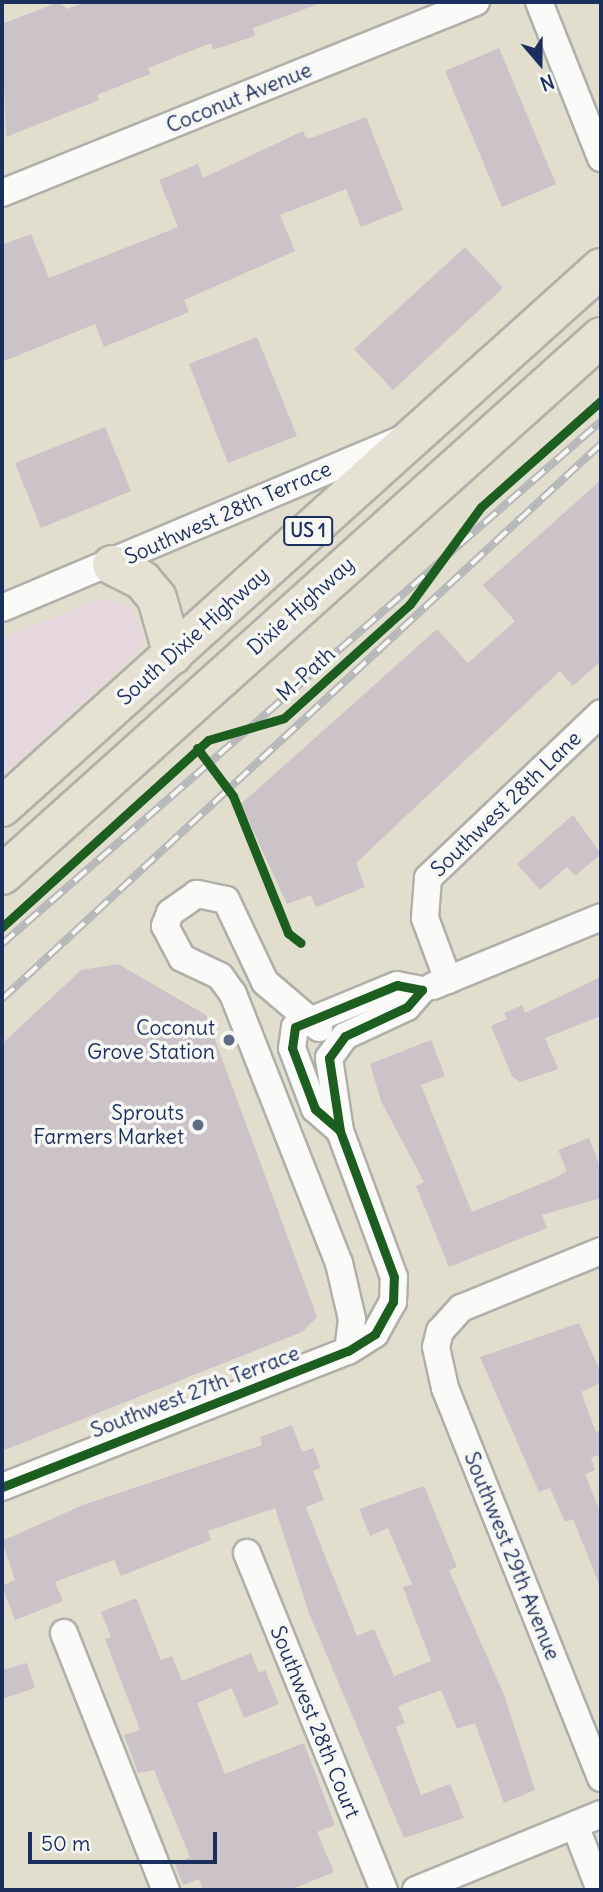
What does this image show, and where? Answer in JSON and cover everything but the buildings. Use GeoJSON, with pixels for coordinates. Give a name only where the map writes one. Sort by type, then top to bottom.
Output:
{"type":"FeatureCollection","features":[{"type":"Feature","properties":{"kind":"highway","name":"South Dixie Highway"},"geometry":{"type":"LineString","coordinates":[[2,807],[601,268]]}},
{"type":"Feature","properties":{"kind":"highway","name":"Dixie Highway"},"geometry":{"type":"LineString","coordinates":[[2,875],[601,337]]}},
{"type":"Feature","properties":{"kind":"highway"},"geometry":{"type":"LineString","coordinates":[[112,565],[153,591],[173,655]]}},
{"type":"Feature","properties":{"kind":"street","name":"Coconut Avenue"},"geometry":{"type":"LineString","coordinates":[[2,193],[476,2]]}},
{"type":"Feature","properties":{"kind":"street"},"geometry":{"type":"LineString","coordinates":[[539,2],[601,158]]}},
{"type":"Feature","properties":{"kind":"street","name":"Southwest 28th Terrace"},"geometry":{"type":"LineString","coordinates":[[2,608],[112,565],[235,511],[292,481],[416,435]]}},
{"type":"Feature","properties":{"kind":"street","name":"Southwest 28th Lane"},"geometry":{"type":"LineString","coordinates":[[448,980],[425,918],[428,878],[601,713]]}},
{"type":"Feature","properties":{"kind":"street"},"geometry":{"type":"LineString","coordinates":[[338,1041],[305,1018],[265,982],[226,900],[197,894],[170,914],[169,941],[182,958],[220,976],[237,1005],[339,1264],[352,1319],[348,1351]]}},
{"type":"Feature","properties":{"kind":"street"},"geometry":{"type":"LineString","coordinates":[[340,1131],[340,1096],[329,1068],[338,1041],[407,1007],[422,990],[601,917]]}},
{"type":"Feature","properties":{"kind":"street"},"geometry":{"type":"LineString","coordinates":[[340,1131],[315,1108],[295,1059],[290,1039],[305,1018],[397,985],[422,990]]}},
{"type":"Feature","properties":{"kind":"street","name":"Southwest 27th Terrace"},"geometry":{"type":"LineString","coordinates":[[2,1487],[348,1351],[375,1334],[388,1313],[394,1277],[340,1131]]}},
{"type":"Feature","properties":{"kind":"street","name":"Southwest 29th Avenue"},"geometry":{"type":"LineString","coordinates":[[601,1251],[461,1308],[440,1331],[437,1365],[601,1778]]}},
{"type":"Feature","properties":{"kind":"street","name":"Southwest 28th Court"},"geometry":{"type":"LineString","coordinates":[[247,1553],[384,1890]]}},
{"type":"Feature","properties":{"kind":"street"},"geometry":{"type":"LineString","coordinates":[[64,1633],[166,1890]]}},
{"type":"Feature","properties":{"kind":"street"},"geometry":{"type":"LineString","coordinates":[[416,1890],[601,1814]]}},
{"type":"Feature","properties":{"kind":"street"},"geometry":{"type":"LineString","coordinates":[[575,1825],[600,1890]]}},
{"type":"Feature","properties":{"kind":"shaded area"},"geometry":{"type":"Polygon","coordinates":[[[103,598],[131,607],[144,634],[141,649],[2,776],[2,638],[103,598]]]}},
{"type":"Feature","properties":{"kind":"railway"},"geometry":{"type":"LineString","coordinates":[[2,944],[601,421]]}},
{"type":"Feature","properties":{"kind":"railway"},"geometry":{"type":"LineString","coordinates":[[2,999],[601,444]]}},
{"type":"Feature","properties":{"kind":"cycle path","name":"M-Path"},"geometry":{"type":"LineString","coordinates":[[2,927],[208,740],[284,718],[410,604],[481,507],[601,401]]}},
{"type":"Feature","properties":{"kind":"cycle path"},"geometry":{"type":"LineString","coordinates":[[197,748],[233,796],[288,933],[301,943]]}},
{"type":"Feature","properties":{"kind":"cycle path"},"geometry":{"type":"LineString","coordinates":[[2,1487],[348,1351],[375,1334],[393,1302],[394,1277],[340,1131],[329,1058],[345,1036],[407,1007],[422,990],[397,985],[295,1027],[292,1048],[315,1109],[340,1131]]}},
{"type":"Feature","properties":{"kind":"place","name":"Coconut Grove Station"},"geometry":{"type":"Point","coordinates":[229,1040]}},
{"type":"Feature","properties":{"kind":"place","name":"Sprouts Farmers Market"},"geometry":{"type":"Point","coordinates":[198,1125]}}]}
